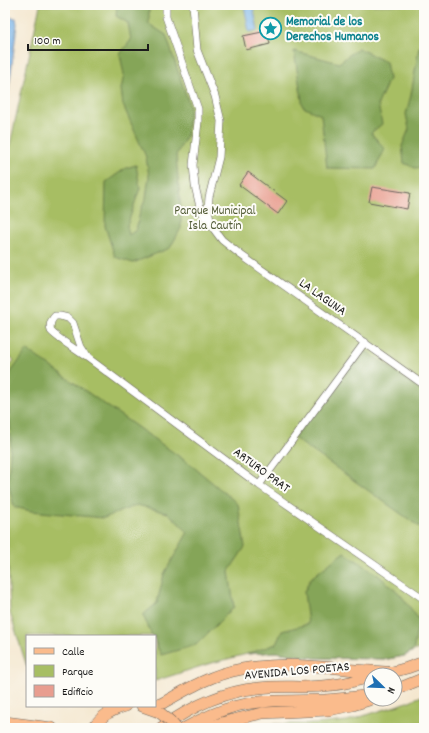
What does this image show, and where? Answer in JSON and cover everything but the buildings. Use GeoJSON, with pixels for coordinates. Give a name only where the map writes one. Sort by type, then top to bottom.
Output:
{"type":"FeatureCollection","features":[{"type":"Feature","properties":{"kind":"main road"},"geometry":{"type":"LineString","coordinates":[[403,669],[424,662]]}},
{"type":"Feature","properties":{"kind":"main road"},"geometry":{"type":"LineString","coordinates":[[156,706],[198,683],[241,669],[261,666],[313,665],[363,671]]}},
{"type":"Feature","properties":{"kind":"main road"},"geometry":{"type":"LineString","coordinates":[[403,687],[424,678]]}},
{"type":"Feature","properties":{"kind":"main road","name":"AVENIDA LOS POETAS"},"geometry":{"type":"LineString","coordinates":[[161,728],[172,720],[212,700],[242,691],[258,688],[332,686],[363,679]]}},
{"type":"Feature","properties":{"kind":"main road","name":"AVENIDA LOS POETAS"},"geometry":{"type":"LineString","coordinates":[[185,728],[209,715],[247,704],[276,700],[327,700],[363,696]]}},
{"type":"Feature","properties":{"kind":"main road"},"geometry":{"type":"LineString","coordinates":[[205,728],[263,713],[329,710],[363,702]]}},
{"type":"Feature","properties":{"kind":"main road"},"geometry":{"type":"LineString","coordinates":[[93,726],[104,715],[112,710],[122,707]]}},
{"type":"Feature","properties":{"kind":"main road"},"geometry":{"type":"LineString","coordinates":[[151,707],[170,721],[176,728]]}},
{"type":"Feature","properties":{"kind":"main road"},"geometry":{"type":"LineString","coordinates":[[5,722],[52,728]]}},
{"type":"Feature","properties":{"kind":"street","name":"LA LAGUNA"},"geometry":{"type":"LineString","coordinates":[[166,5],[166,17],[198,109],[193,165],[195,186],[200,207],[204,216],[222,240],[241,255],[424,385]]}},
{"type":"Feature","properties":{"kind":"street","name":"LA LAGUNA"},"geometry":{"type":"LineString","coordinates":[[193,5],[197,50],[215,96],[220,121],[219,157],[209,198],[208,210],[212,225]]}},
{"type":"Feature","properties":{"kind":"street","name":"ARTURO PRAT"},"geometry":{"type":"LineString","coordinates":[[88,358],[81,347],[73,323],[68,318],[55,316],[50,325],[52,333],[259,485],[424,599]]}},
{"type":"Feature","properties":{"kind":"street"},"geometry":{"type":"LineString","coordinates":[[259,485],[365,342]]}},
{"type":"Feature","properties":{"kind":"green space","name":"Parque Municipal Isla Cautín"},"geometry":{"type":"Polygon","coordinates":[[[40,5],[424,5],[424,646],[404,656],[388,659],[315,658],[276,652],[247,654],[208,664],[156,681],[156,635],[26,635],[26,664],[10,613],[5,484],[5,373],[14,360],[5,353],[5,168],[40,5]]]}},
{"type":"Feature","properties":{"kind":"green space"},"geometry":{"type":"Polygon","coordinates":[[[117,5],[149,5],[149,24],[166,35],[190,107],[186,137],[176,155],[181,228],[170,248],[133,263],[115,257],[105,226],[106,182],[126,168],[136,165],[140,188],[127,226],[129,235],[136,230],[140,212],[146,198],[149,176],[146,157],[123,105],[121,89],[124,75],[120,54],[131,40],[128,23],[116,16],[117,5]]]}},
{"type":"Feature","properties":{"kind":"green space"},"geometry":{"type":"Polygon","coordinates":[[[419,47],[424,49],[424,167],[415,168],[404,163],[402,146],[409,129],[406,114],[411,95],[419,47]]]}},
{"type":"Feature","properties":{"kind":"green space"},"geometry":{"type":"Polygon","coordinates":[[[358,48],[386,62],[389,79],[378,104],[382,124],[371,133],[385,149],[375,169],[327,168],[321,115],[303,107],[294,51],[339,63],[358,48]]]}},
{"type":"Feature","properties":{"kind":"green space"},"geometry":{"type":"Polygon","coordinates":[[[27,350],[190,464],[238,504],[245,547],[229,571],[234,607],[196,645],[161,655],[156,643],[156,635],[152,635],[143,615],[157,603],[164,574],[188,532],[168,513],[137,505],[104,518],[31,511],[14,507],[8,482],[11,438],[6,379],[27,350]]]}},
{"type":"Feature","properties":{"kind":"green space"},"geometry":{"type":"Polygon","coordinates":[[[360,350],[369,353],[424,392],[424,530],[294,438],[360,350]]]}},
{"type":"Feature","properties":{"kind":"green space"},"geometry":{"type":"Polygon","coordinates":[[[344,552],[378,575],[400,594],[420,621],[414,649],[404,656],[388,659],[315,658],[276,652],[247,654],[276,644],[282,631],[308,624],[304,592],[311,578],[344,552]]]}},
{"type":"Feature","properties":{"kind":"green space"},"geometry":{"type":"Polygon","coordinates":[[[424,695],[424,724],[410,728],[242,728],[259,724],[316,724],[347,721],[392,707],[403,707],[403,704],[424,695]]]}},
{"type":"Feature","properties":{"kind":"water"},"geometry":{"type":"Polygon","coordinates":[[[244,5],[253,5],[258,30],[249,32],[244,5]]]}},
{"type":"Feature","properties":{"kind":"water"},"geometry":{"type":"Polygon","coordinates":[[[7,17],[16,18],[17,24],[5,121],[5,19],[7,17]]]}},
{"type":"Feature","properties":{"kind":"place","name":"Memorial de los Derechos Humanos"},"geometry":{"type":"Point","coordinates":[270,29]}}]}
